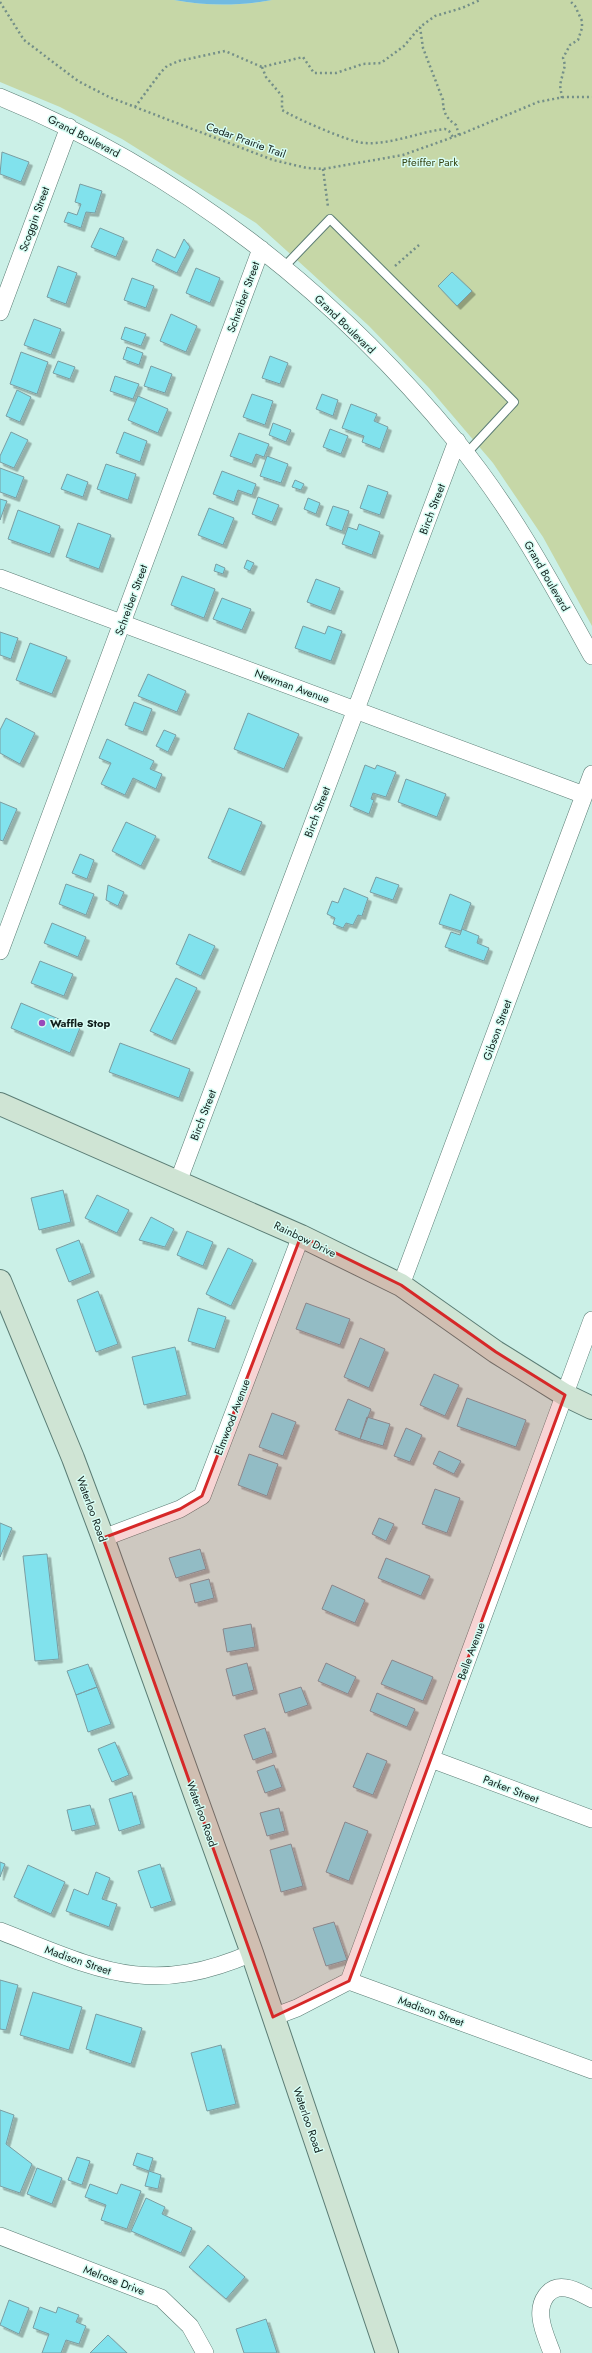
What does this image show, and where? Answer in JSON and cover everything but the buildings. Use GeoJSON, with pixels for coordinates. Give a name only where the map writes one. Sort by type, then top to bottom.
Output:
{"type":"FeatureCollection","features":[{"type":"Feature","properties":{"kind":"main road","name":"Rainbow Drive"},"geometry":{"type":"LineString","coordinates":[[0,1104],[301,1236],[401,1286],[496,1352],[565,1395],[592,1408]]}},
{"type":"Feature","properties":{"kind":"main road","name":"Waterloo Road"},"geometry":{"type":"LineString","coordinates":[[0,1280],[73,1458],[103,1538],[252,1953],[387,2353]]}},
{"type":"Feature","properties":{"kind":"street","name":"Grand Boulevard"},"geometry":{"type":"LineString","coordinates":[[0,97],[69,126],[122,155],[217,215],[284,267],[375,352],[461,447],[529,543],[592,656]]}},
{"type":"Feature","properties":{"kind":"street","name":"Scoggin Street"},"geometry":{"type":"LineString","coordinates":[[0,312],[69,126]]}},
{"type":"Feature","properties":{"kind":"street","name":"Schreiber Street"},"geometry":{"type":"LineString","coordinates":[[0,951],[261,249]]}},
{"type":"Feature","properties":{"kind":"street","name":"Birch Street"},"geometry":{"type":"LineString","coordinates":[[178,1182],[356,710],[461,447]]}},
{"type":"Feature","properties":{"kind":"street","name":"Newman Avenue"},"geometry":{"type":"LineString","coordinates":[[0,578],[584,795]]}},
{"type":"Feature","properties":{"kind":"street","name":"Gibson Street"},"geometry":{"type":"LineString","coordinates":[[401,1286],[592,774]]}},
{"type":"Feature","properties":{"kind":"street","name":"Elmwood Avenue"},"geometry":{"type":"LineString","coordinates":[[103,1538],[180,1509],[202,1496],[301,1236]]}},
{"type":"Feature","properties":{"kind":"street","name":"Belle Avenue"},"geometry":{"type":"LineString","coordinates":[[349,1981],[592,1320]]}},
{"type":"Feature","properties":{"kind":"street","name":"Parker Street"},"geometry":{"type":"LineString","coordinates":[[431,1759],[592,1819]]}},
{"type":"Feature","properties":{"kind":"street","name":"Madison Street"},"geometry":{"type":"LineString","coordinates":[[0,1931],[97,1968],[148,1976],[200,1972],[223,1965],[252,1953]]}},
{"type":"Feature","properties":{"kind":"street","name":"Madison Street"},"geometry":{"type":"LineString","coordinates":[[349,1981],[592,2070]]}},
{"type":"Feature","properties":{"kind":"street"},"geometry":{"type":"LineString","coordinates":[[273,2017],[298,2008],[349,1981]]}},
{"type":"Feature","properties":{"kind":"street","name":"Melrose Drive"},"geometry":{"type":"LineString","coordinates":[[0,2236],[161,2298],[190,2326],[205,2353]]}},
{"type":"Feature","properties":{"kind":"street"},"geometry":{"type":"LineString","coordinates":[[552,2353],[541,2320],[540,2307],[543,2300],[550,2292],[566,2288],[592,2299]]}},
{"type":"Feature","properties":{"kind":"lane"},"geometry":{"type":"LineString","coordinates":[[284,267],[330,219],[514,402],[461,447]]}},
{"type":"Feature","properties":{"kind":"path"},"geometry":{"type":"LineString","coordinates":[[135,107],[161,72],[167,66],[179,61],[224,51],[262,67],[303,57],[314,73],[329,74],[362,64],[381,63],[404,46],[420,27],[435,16],[462,8],[480,0]]}},
{"type":"Feature","properties":{"kind":"path"},"geometry":{"type":"LineString","coordinates":[[562,98],[560,85],[565,65],[563,58],[565,51],[578,40],[582,28],[582,22],[578,16],[575,6],[569,0]]}},
{"type":"Feature","properties":{"kind":"path","name":"Cedar Prairie Trail"},"geometry":{"type":"LineString","coordinates":[[0,2],[24,40],[78,81],[109,97],[273,160],[307,168],[323,169],[403,155],[459,135],[518,109],[562,98],[592,96]]}},
{"type":"Feature","properties":{"kind":"path"},"geometry":{"type":"LineString","coordinates":[[420,27],[423,48],[442,100],[443,109],[448,119],[456,125],[459,135]]}},
{"type":"Feature","properties":{"kind":"path"},"geometry":{"type":"LineString","coordinates":[[262,67],[266,77],[282,96],[282,110],[299,119],[350,139],[363,143],[384,142],[445,129],[449,131],[453,137]]}},
{"type":"Feature","properties":{"kind":"path"},"geometry":{"type":"LineString","coordinates":[[323,169],[330,219]]}},
{"type":"Feature","properties":{"kind":"path"},"geometry":{"type":"LineString","coordinates":[[386,275],[419,244]]}},
{"type":"Feature","properties":{"kind":"highlighted area"},"geometry":{"type":"Polygon","coordinates":[[[301,1236],[401,1285],[496,1352],[565,1395],[349,1981],[273,2017],[103,1538],[180,1509],[202,1496],[301,1236]]]}},
{"type":"Feature","properties":{"kind":"green space","name":"Pfeiffer Park"},"geometry":{"type":"Polygon","coordinates":[[[0,0],[174,0],[223,4],[272,0],[592,0],[592,626],[543,537],[493,463],[429,388],[369,326],[256,223],[122,139],[60,107],[0,82],[0,0]]]}},
{"type":"Feature","properties":{"kind":"water"},"geometry":{"type":"Polygon","coordinates":[[[174,0],[272,0],[223,4],[174,0]]]}},
{"type":"Feature","properties":{"kind":"place","name":"Waffle Stop"},"geometry":{"type":"Point","coordinates":[42,1023]}}]}
